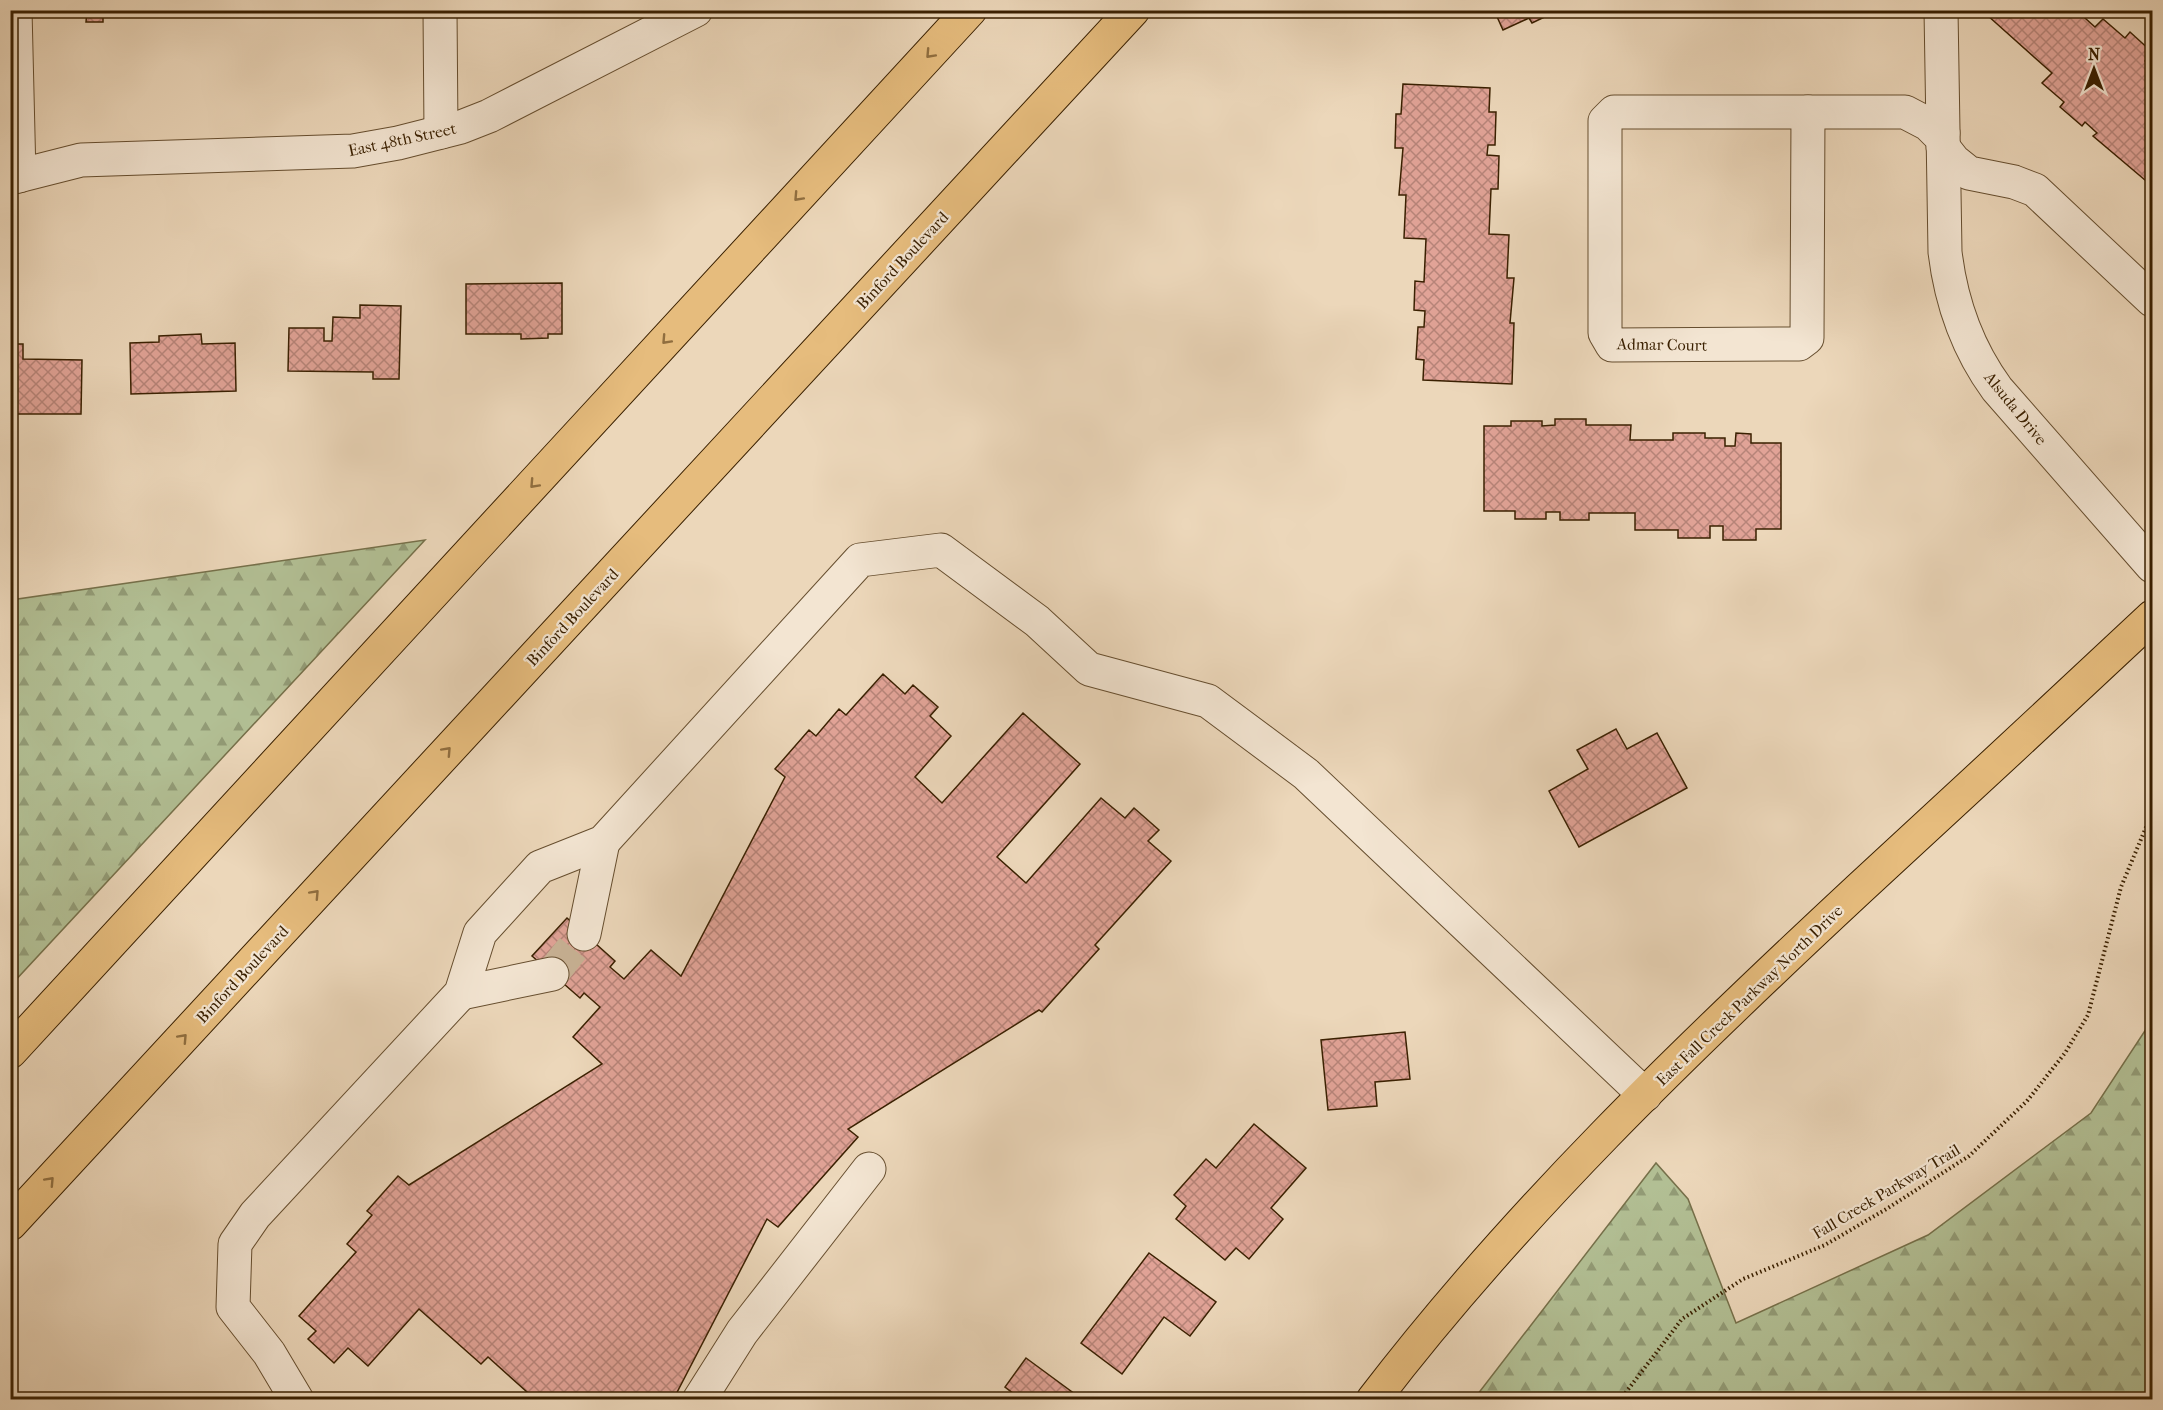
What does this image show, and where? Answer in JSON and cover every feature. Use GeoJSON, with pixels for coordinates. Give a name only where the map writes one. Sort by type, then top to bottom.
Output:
{"type":"FeatureCollection","features":[{"type":"Feature","properties":{"kind":"main road"},"geometry":{"type":"LineString","coordinates":[[10,1052],[970,10]]}},
{"type":"Feature","properties":{"kind":"main road","name":"Binford Boulevard"},"geometry":{"type":"LineString","coordinates":[[10,1224],[1133,10]]}},
{"type":"Feature","properties":{"kind":"main road","name":"East Fall Creek Parkway North Drive"},"geometry":{"type":"LineString","coordinates":[[1373,1400],[1436,1318],[1528,1214],[1645,1095],[1760,981],[2152,617]]}},
{"type":"Feature","properties":{"kind":"street"},"geometry":{"type":"LineString","coordinates":[[15,10],[15,177]]}},
{"type":"Feature","properties":{"kind":"street"},"geometry":{"type":"LineString","coordinates":[[440,10],[441,132]]}},
{"type":"Feature","properties":{"kind":"street","name":"East 48th Street"},"geometry":{"type":"LineString","coordinates":[[15,177],[81,160],[323,153],[398,143],[441,132],[498,111],[696,10]]}},
{"type":"Feature","properties":{"kind":"street","name":"Alsuda Drive"},"geometry":{"type":"LineString","coordinates":[[1941,10],[1944,235],[1955,306],[1969,340],[1997,389],[2152,566]]}},
{"type":"Feature","properties":{"kind":"street","name":"Admar Court"},"geometry":{"type":"LineString","coordinates":[[1808,112],[1807,338],[1799,344],[1612,345],[1605,333],[1605,121],[1614,112],[1808,112],[1905,112],[1928,124],[1943,140]]}},
{"type":"Feature","properties":{"kind":"street"},"geometry":{"type":"LineString","coordinates":[[1943,140],[1954,161],[1969,173],[2014,182],[2035,190],[2152,300]]}},
{"type":"Feature","properties":{"kind":"street"},"geometry":{"type":"LineString","coordinates":[[297,1400],[269,1353],[232,1307],[234,1244],[255,1215],[461,993],[480,933],[540,867],[603,842],[860,560],[941,550],[1037,621],[1089,669],[1208,701],[1305,774],[1645,1095]]}},
{"type":"Feature","properties":{"kind":"street"},"geometry":{"type":"LineString","coordinates":[[584,933],[603,842]]}},
{"type":"Feature","properties":{"kind":"street"},"geometry":{"type":"LineString","coordinates":[[461,993],[552,974]]}},
{"type":"Feature","properties":{"kind":"street"},"geometry":{"type":"LineString","coordinates":[[699,1400],[742,1332],[869,1170]]}},
{"type":"Feature","properties":{"kind":"path","name":"Fall Creek Parkway Trail"},"geometry":{"type":"LineString","coordinates":[[1620,1400],[1682,1319],[1743,1279],[1826,1245],[1888,1209],[1969,1156],[2027,1101],[2065,1053],[2088,1015],[2121,887],[2152,813]]}},
{"type":"Feature","properties":{"kind":"green space"},"geometry":{"type":"Polygon","coordinates":[[[425,540],[11,985],[11,600],[425,540]]]}},
{"type":"Feature","properties":{"kind":"green space"},"geometry":{"type":"Polygon","coordinates":[[[2152,1020],[2152,1397],[2147,1400],[1474,1399],[1656,1163],[1688,1199],[1736,1323],[1928,1235],[2091,1113],[2152,1020]]]}},
{"type":"Feature","properties":{"kind":"building"},"geometry":{"type":"Polygon","coordinates":[[[65,10],[128,10],[128,12],[103,12],[103,22],[86,22],[87,11],[65,10]]]}},
{"type":"Feature","properties":{"kind":"building"},"geometry":{"type":"Polygon","coordinates":[[[1494,10],[1559,10],[1532,23],[1529,18],[1503,30],[1494,10]]]}},
{"type":"Feature","properties":{"kind":"building"},"geometry":{"type":"Polygon","coordinates":[[[1991,10],[2076,10],[2095,27],[2103,19],[2125,38],[2130,32],[2152,52],[2145,61],[2152,68],[2152,186],[2093,136],[2097,133],[2085,122],[2082,126],[2060,107],[2064,102],[2042,83],[2052,73],[1987,15],[1991,10]]]}},
{"type":"Feature","properties":{"kind":"building"},"geometry":{"type":"Polygon","coordinates":[[[1403,84],[1490,88],[1489,112],[1496,112],[1495,145],[1488,145],[1487,155],[1499,156],[1498,189],[1491,189],[1489,234],[1509,235],[1507,278],[1514,278],[1510,323],[1514,323],[1512,384],[1423,380],[1424,360],[1416,359],[1418,327],[1424,327],[1425,311],[1414,310],[1415,281],[1424,282],[1426,239],[1404,238],[1406,195],[1399,195],[1403,148],[1395,148],[1396,114],[1401,114],[1403,84]]]}},
{"type":"Feature","properties":{"kind":"building"},"geometry":{"type":"Polygon","coordinates":[[[562,283],[562,334],[548,334],[548,338],[521,339],[521,334],[466,334],[466,284],[562,283]]]}},
{"type":"Feature","properties":{"kind":"building"},"geometry":{"type":"Polygon","coordinates":[[[360,305],[401,306],[399,379],[373,379],[373,372],[288,371],[289,328],[324,328],[324,341],[332,341],[333,317],[360,318],[360,305]]]}},
{"type":"Feature","properties":{"kind":"building"},"geometry":{"type":"Polygon","coordinates":[[[201,334],[202,344],[235,343],[236,391],[131,394],[130,343],[159,342],[159,336],[201,334]]]}},
{"type":"Feature","properties":{"kind":"building"},"geometry":{"type":"Polygon","coordinates":[[[10,344],[23,344],[23,359],[82,360],[81,414],[10,414],[10,344]]]}},
{"type":"Feature","properties":{"kind":"building"},"geometry":{"type":"Polygon","coordinates":[[[1555,419],[1586,419],[1586,425],[1631,425],[1630,440],[1673,440],[1673,433],[1705,433],[1705,438],[1725,438],[1725,446],[1735,446],[1736,433],[1751,434],[1751,443],[1781,443],[1781,529],[1756,529],[1756,540],[1723,540],[1723,526],[1710,526],[1710,538],[1678,538],[1678,530],[1635,530],[1635,513],[1589,513],[1589,520],[1560,520],[1560,512],[1546,512],[1546,519],[1515,519],[1515,511],[1484,511],[1484,426],[1511,426],[1511,421],[1542,421],[1542,426],[1555,425],[1555,419]]]}},
{"type":"Feature","properties":{"kind":"building"},"geometry":{"type":"Polygon","coordinates":[[[883,674],[905,694],[913,685],[938,707],[930,716],[951,736],[915,777],[942,803],[1023,713],[1080,764],[997,857],[1026,883],[1101,798],[1125,818],[1134,808],[1159,830],[1148,841],[1171,861],[1095,945],[1099,949],[1042,1012],[1039,1010],[848,1129],[858,1137],[778,1227],[767,1219],[673,1400],[536,1400],[488,1357],[481,1364],[419,1309],[368,1366],[348,1348],[334,1363],[308,1339],[316,1331],[299,1316],[356,1252],[347,1244],[372,1215],[367,1211],[398,1176],[409,1185],[602,1064],[573,1037],[600,1007],[584,993],[580,998],[532,956],[567,918],[615,961],[610,967],[624,979],[651,950],[681,976],[785,777],[775,769],[809,730],[816,736],[839,709],[846,715],[883,674]]]}},
{"type":"Feature","properties":{"kind":"building"},"geometry":{"type":"Polygon","coordinates":[[[1616,729],[1627,749],[1657,733],[1687,788],[1579,847],[1549,791],[1588,769],[1577,750],[1616,729]]]}},
{"type":"Feature","properties":{"kind":"building"},"geometry":{"type":"Polygon","coordinates":[[[1405,1032],[1410,1079],[1375,1082],[1377,1106],[1328,1110],[1321,1040],[1405,1032]]]}},
{"type":"Feature","properties":{"kind":"building"},"geometry":{"type":"Polygon","coordinates":[[[1254,1124],[1306,1168],[1271,1208],[1283,1219],[1249,1259],[1236,1248],[1225,1260],[1176,1219],[1186,1206],[1174,1195],[1206,1159],[1216,1168],[1254,1124]]]}},
{"type":"Feature","properties":{"kind":"building"},"geometry":{"type":"Polygon","coordinates":[[[1149,1253],[1216,1302],[1190,1336],[1164,1317],[1122,1374],[1081,1343],[1149,1253]]]}},
{"type":"Feature","properties":{"kind":"building"},"geometry":{"type":"Polygon","coordinates":[[[1026,1358],[1083,1400],[1022,1400],[1005,1387],[1026,1358]]]}},
{"type":"Feature","properties":{"kind":"tunnel"},"geometry":{"type":"LineString","coordinates":[[552,974],[584,934]]}}]}
